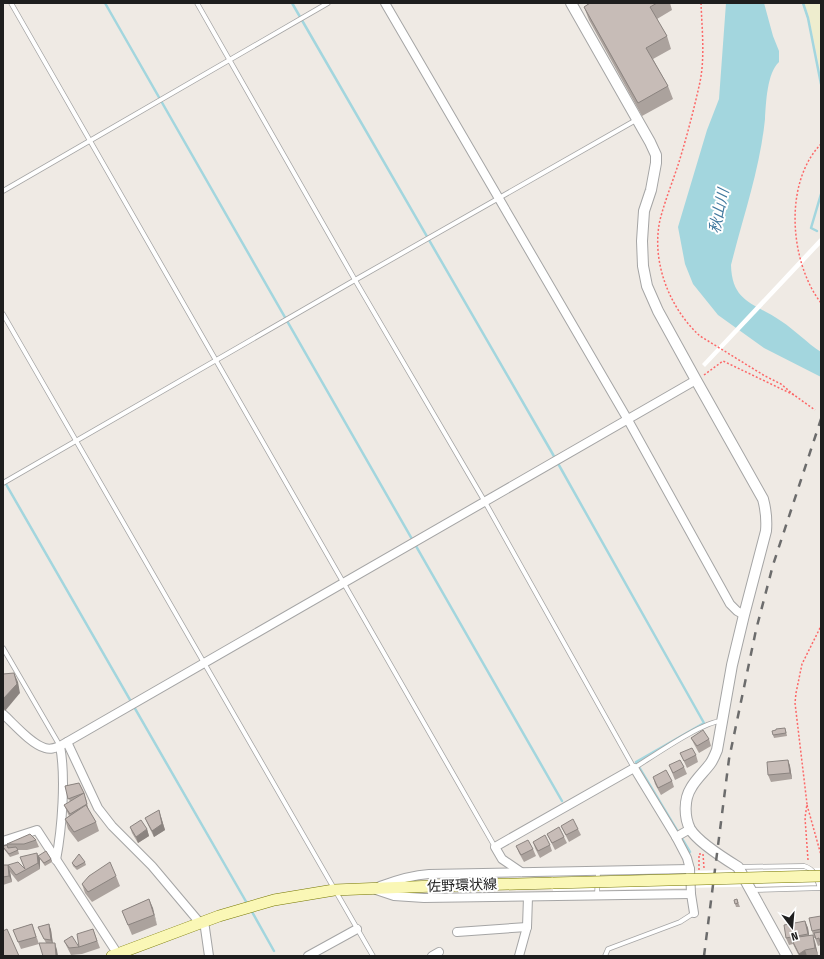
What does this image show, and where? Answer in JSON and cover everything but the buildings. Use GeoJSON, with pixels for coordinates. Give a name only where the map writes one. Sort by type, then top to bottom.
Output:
{"type":"FeatureCollection","features":[{"type":"Feature","properties":{"kind":"main road","name":"佐野環状線"},"geometry":{"type":"LineString","coordinates":[[116,955],[202,922],[274,900],[334,890],[821,876]]}},
{"type":"Feature","properties":{"kind":"street"},"geometry":{"type":"LineString","coordinates":[[385,3],[628,420],[730,604],[744,615]]}},
{"type":"Feature","properties":{"kind":"street"},"geometry":{"type":"LineString","coordinates":[[570,3],[656,155],[655,174],[644,211],[642,241],[643,266],[647,286],[658,311],[763,499],[766,509],[766,531],[732,665],[717,750],[711,762],[697,779],[687,795],[686,815],[690,829],[698,838],[738,867],[787,956]]}},
{"type":"Feature","properties":{"kind":"street"},"geometry":{"type":"LineString","coordinates":[[3,714],[33,742],[44,748],[53,749],[64,744],[696,380]]}},
{"type":"Feature","properties":{"kind":"street"},"geometry":{"type":"LineString","coordinates":[[56,860],[62,799],[62,756],[64,744]]}},
{"type":"Feature","properties":{"kind":"street"},"geometry":{"type":"LineString","coordinates":[[64,744],[98,808],[112,826],[152,866],[202,922],[209,956]]}},
{"type":"Feature","properties":{"kind":"street"},"geometry":{"type":"LineString","coordinates":[[523,874],[502,859],[495,847],[634,768],[687,858],[690,869],[691,894],[694,913]]}},
{"type":"Feature","properties":{"kind":"street"},"geometry":{"type":"LineString","coordinates":[[676,837],[690,829]]}},
{"type":"Feature","properties":{"kind":"street"},"geometry":{"type":"LineString","coordinates":[[3,841],[36,830],[116,955]]}},
{"type":"Feature","properties":{"kind":"street"},"geometry":{"type":"LineString","coordinates":[[372,888],[418,874],[523,874],[690,869]]}},
{"type":"Feature","properties":{"kind":"street"},"geometry":{"type":"LineString","coordinates":[[372,888],[394,896],[424,898],[691,894]]}},
{"type":"Feature","properties":{"kind":"street"},"geometry":{"type":"LineString","coordinates":[[519,956],[527,927],[528,896]]}},
{"type":"Feature","properties":{"kind":"street"},"geometry":{"type":"LineString","coordinates":[[457,932],[527,927]]}},
{"type":"Feature","properties":{"kind":"street"},"geometry":{"type":"LineString","coordinates":[[308,956],[357,929]]}},
{"type":"Feature","properties":{"kind":"lane"},"geometry":{"type":"LineString","coordinates":[[11,3],[495,847]]}},
{"type":"Feature","properties":{"kind":"lane"},"geometry":{"type":"LineString","coordinates":[[197,3],[354,280],[485,502],[634,768],[702,727],[717,721],[722,721]]}},
{"type":"Feature","properties":{"kind":"lane"},"geometry":{"type":"LineString","coordinates":[[3,191],[328,3]]}},
{"type":"Feature","properties":{"kind":"lane"},"geometry":{"type":"LineString","coordinates":[[3,483],[354,280],[637,120]]}},
{"type":"Feature","properties":{"kind":"lane"},"geometry":{"type":"LineString","coordinates":[[3,314],[373,956]]}},
{"type":"Feature","properties":{"kind":"lane"},"geometry":{"type":"LineString","coordinates":[[3,648],[64,744]]}},
{"type":"Feature","properties":{"kind":"lane"},"geometry":{"type":"LineString","coordinates":[[738,867],[804,866],[814,871],[820,889],[751,890]]}},
{"type":"Feature","properties":{"kind":"lane"},"geometry":{"type":"LineString","coordinates":[[597,895],[598,872]]}},
{"type":"Feature","properties":{"kind":"lane"},"geometry":{"type":"LineString","coordinates":[[605,956],[608,949],[680,922],[694,913]]}},
{"type":"Feature","properties":{"kind":"path"},"geometry":{"type":"LineString","coordinates":[[701,3],[703,47],[700,81],[679,161],[660,221],[658,248],[660,267],[671,299],[681,315],[700,336],[765,376],[781,384],[815,410]]}},
{"type":"Feature","properties":{"kind":"path"},"geometry":{"type":"LineString","coordinates":[[821,144],[813,154],[802,175],[796,203],[796,230],[803,270],[811,288],[821,303]]}},
{"type":"Feature","properties":{"kind":"path"},"geometry":{"type":"LineString","coordinates":[[696,380],[723,361],[794,395]]}},
{"type":"Feature","properties":{"kind":"path"},"geometry":{"type":"LineString","coordinates":[[821,626],[802,664],[795,703],[807,804],[821,855]]}},
{"type":"Feature","properties":{"kind":"path"},"geometry":{"type":"LineString","coordinates":[[807,804],[805,818],[809,868]]}},
{"type":"Feature","properties":{"kind":"path"},"geometry":{"type":"LineString","coordinates":[[699,874],[699,854],[703,854],[704,869]]}},
{"type":"Feature","properties":{"kind":"green space"},"geometry":{"type":"Polygon","coordinates":[[[804,3],[821,3],[821,74],[808,13],[804,3]]]}},
{"type":"Feature","properties":{"kind":"water","name":"秋山川"},"geometry":{"type":"Polygon","coordinates":[[[726,3],[764,3],[773,36],[779,51],[779,62],[772,73],[768,89],[763,138],[755,175],[731,265],[732,278],[740,295],[786,325],[821,352],[821,377],[764,348],[718,315],[693,284],[685,264],[678,227],[707,130],[719,99],[726,3]]]}},
{"type":"Feature","properties":{"kind":"pier"},"geometry":{"type":"Polygon","coordinates":[[[821,237],[821,244],[705,367],[702,364],[821,237]]]}},
{"type":"Feature","properties":{"kind":"pier"},"geometry":{"type":"Polygon","coordinates":[[[821,868],[821,885],[553,891],[553,874],[821,868]]]}},
{"type":"Feature","properties":{"kind":"waterway"},"geometry":{"type":"LineString","coordinates":[[105,3],[562,801]]}},
{"type":"Feature","properties":{"kind":"waterway"},"geometry":{"type":"LineString","coordinates":[[292,3],[551,451],[704,723],[636,762],[690,852]]}},
{"type":"Feature","properties":{"kind":"waterway"},"geometry":{"type":"LineString","coordinates":[[803,3],[808,18],[821,84]]}},
{"type":"Feature","properties":{"kind":"waterway"},"geometry":{"type":"LineString","coordinates":[[817,231],[811,228],[821,194]]}},
{"type":"Feature","properties":{"kind":"waterway"},"geometry":{"type":"LineString","coordinates":[[3,479],[248,905]]}},
{"type":"Feature","properties":{"kind":"waterway"},"geometry":{"type":"LineString","coordinates":[[251,910],[274,951]]}},
{"type":"Feature","properties":{"kind":"railway"},"geometry":{"type":"LineString","coordinates":[[704,956],[729,759],[756,630],[773,565],[821,419]]}}]}
